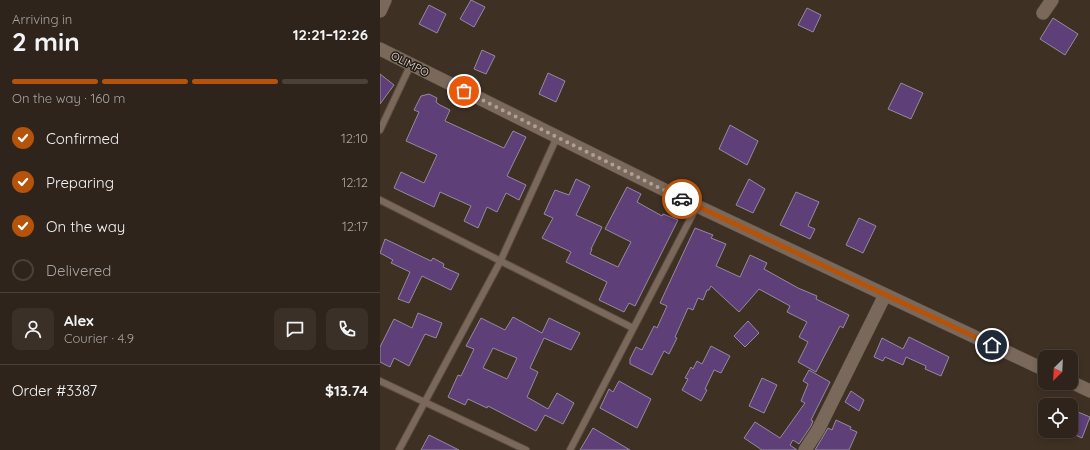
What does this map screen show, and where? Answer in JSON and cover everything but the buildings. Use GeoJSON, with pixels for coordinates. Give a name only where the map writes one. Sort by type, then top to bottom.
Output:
{"type":"FeatureCollection","features":[{"type":"Feature","properties":{"kind":"street"},"geometry":{"type":"LineString","coordinates":[[380,11],[385,0]]}},
{"type":"Feature","properties":{"kind":"street"},"geometry":{"type":"LineString","coordinates":[[1043,14],[1052,0]]}},
{"type":"Feature","properties":{"kind":"street","name":"OLIMPO"},"geometry":{"type":"LineString","coordinates":[[380,49],[696,206],[1038,367]]}},
{"type":"Feature","properties":{"kind":"street"},"geometry":{"type":"LineString","coordinates":[[805,450],[818,430],[885,295]]}},
{"type":"Feature","properties":{"kind":"street"},"geometry":{"type":"LineString","coordinates":[[1078,385],[1090,391]]}},
{"type":"Feature","properties":{"kind":"lane"},"geometry":{"type":"LineString","coordinates":[[380,130],[411,64]]}},
{"type":"Feature","properties":{"kind":"lane"},"geometry":{"type":"LineString","coordinates":[[399,450],[500,262],[557,137]]}},
{"type":"Feature","properties":{"kind":"lane"},"geometry":{"type":"LineString","coordinates":[[380,200],[633,328]]}},
{"type":"Feature","properties":{"kind":"lane"},"geometry":{"type":"LineString","coordinates":[[570,450],[696,206]]}},
{"type":"Feature","properties":{"kind":"lane"},"geometry":{"type":"LineString","coordinates":[[380,381],[526,450]]}},
{"type":"Feature","properties":{"kind":"way so far"},"geometry":{"type":"LineString","coordinates":[[464,91],[682,199]]}},
{"type":"Feature","properties":{"kind":"route"},"geometry":{"type":"LineString","coordinates":[[682,199],[992,345]]}}]}
